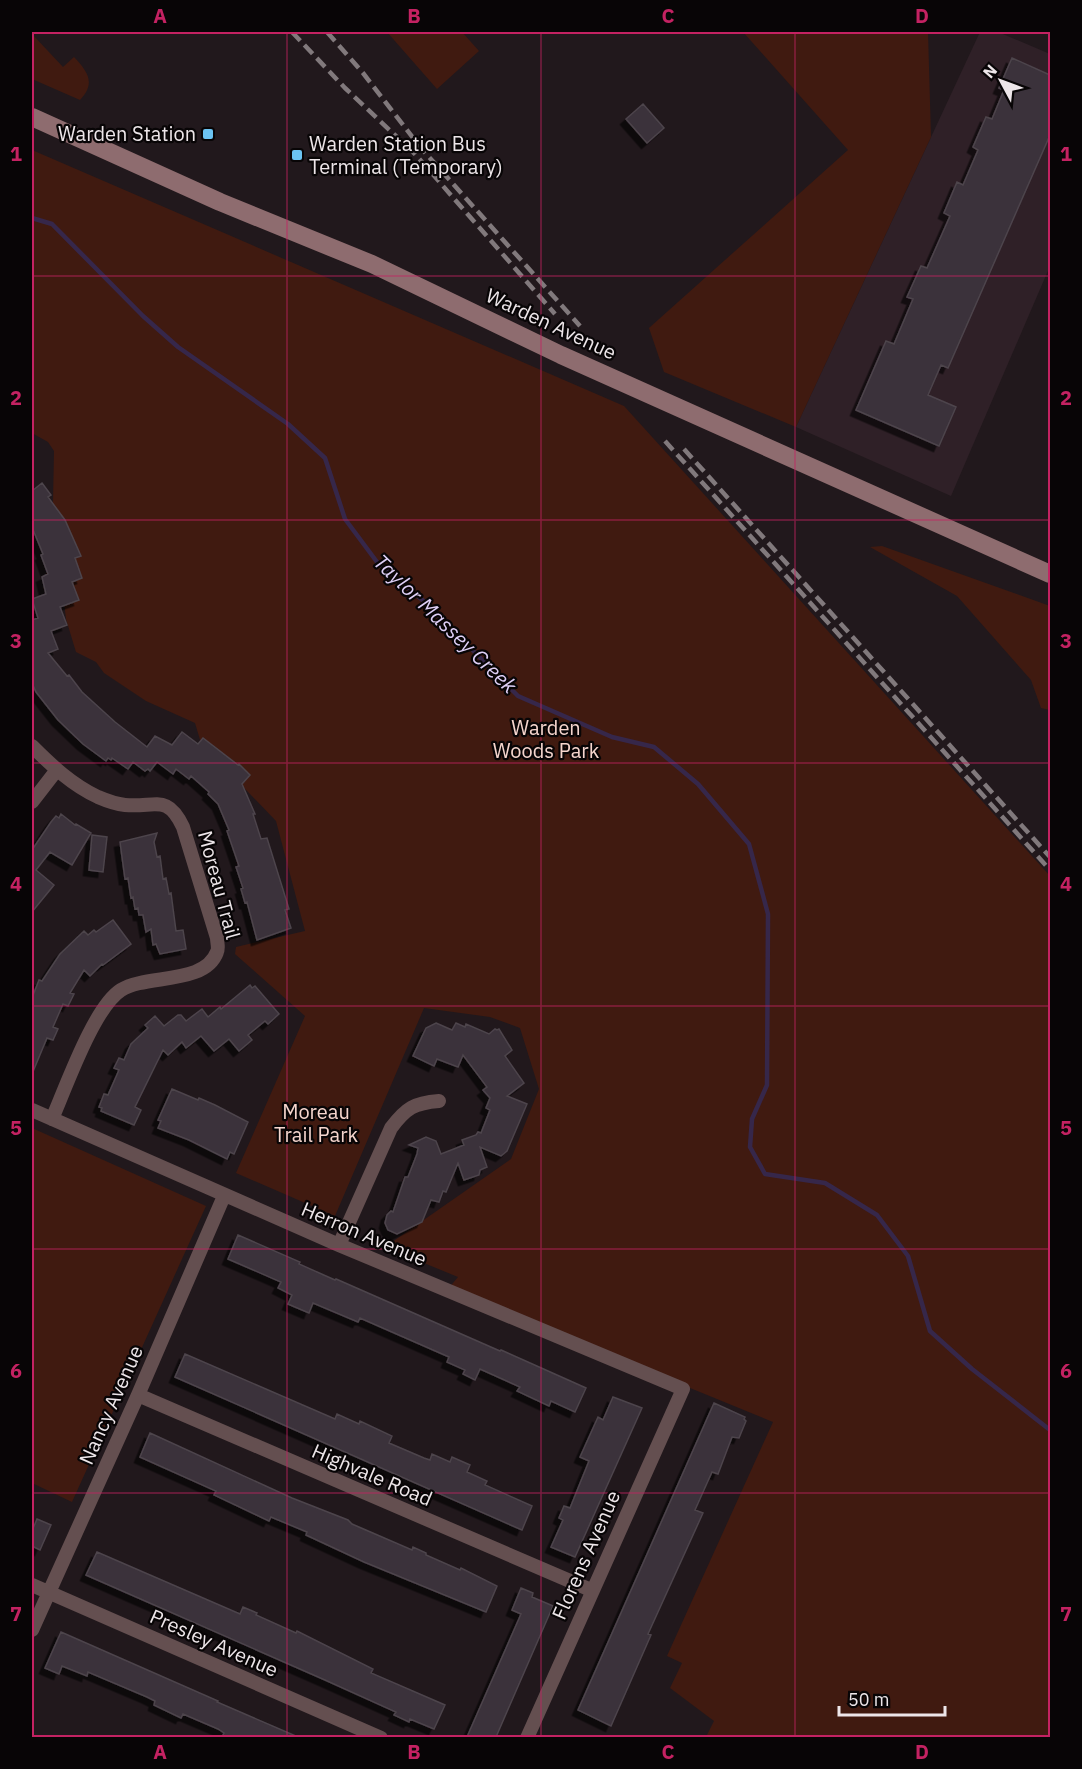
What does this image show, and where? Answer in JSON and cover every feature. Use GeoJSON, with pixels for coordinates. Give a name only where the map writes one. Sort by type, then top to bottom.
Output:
{"type":"FeatureCollection","features":[{"type":"Feature","properties":{"kind":"main road","name":"Warden Avenue"},"geometry":{"type":"LineString","coordinates":[[32,117],[220,202],[372,264],[572,360],[1050,574]]}},
{"type":"Feature","properties":{"kind":"street","name":"Moreau Trail"},"geometry":{"type":"LineString","coordinates":[[32,746],[56,771],[97,797],[123,805],[163,804],[176,812],[183,827],[214,927],[218,952],[208,965],[194,972],[169,979],[140,982],[122,989],[109,1000],[98,1017],[52,1119]]}},
{"type":"Feature","properties":{"kind":"street"},"geometry":{"type":"LineString","coordinates":[[32,802],[56,771]]}},
{"type":"Feature","properties":{"kind":"street"},"geometry":{"type":"LineString","coordinates":[[339,1245],[391,1128],[404,1112],[421,1102],[440,1101]]}},
{"type":"Feature","properties":{"kind":"street","name":"Herron Avenue"},"geometry":{"type":"LineString","coordinates":[[32,1110],[224,1196],[682,1389]]}},
{"type":"Feature","properties":{"kind":"street","name":"Nancy Avenue"},"geometry":{"type":"LineString","coordinates":[[32,1630],[138,1395],[224,1196]]}},
{"type":"Feature","properties":{"kind":"street","name":"Florens Avenue"},"geometry":{"type":"LineString","coordinates":[[527,1737],[682,1389]]}},
{"type":"Feature","properties":{"kind":"street","name":"Highvale Road"},"geometry":{"type":"LineString","coordinates":[[138,1395],[591,1590]]}},
{"type":"Feature","properties":{"kind":"street","name":"Presley Avenue"},"geometry":{"type":"LineString","coordinates":[[32,1585],[381,1737]]}},
{"type":"Feature","properties":{"kind":"shaded area"},"geometry":{"type":"Polygon","coordinates":[[[980,32],[998,32],[1050,54],[1050,266],[951,496],[796,427],[980,32]]]}},
{"type":"Feature","properties":{"kind":"green space"},"geometry":{"type":"Polygon","coordinates":[[[387,32],[462,32],[479,51],[437,89],[387,32]]]}},
{"type":"Feature","properties":{"kind":"green space"},"geometry":{"type":"Polygon","coordinates":[[[743,32],[928,32],[931,137],[796,427],[664,372],[649,328],[848,150],[743,32]]]}},
{"type":"Feature","properties":{"kind":"green space"},"geometry":{"type":"Polygon","coordinates":[[[32,34],[63,67],[74,57],[83,68],[89,83],[80,100],[32,79],[32,34]]]}},
{"type":"Feature","properties":{"kind":"green space","name":"Warden Woods Park"},"geometry":{"type":"Polygon","coordinates":[[[32,150],[624,406],[1050,876],[1050,1737],[706,1737],[714,1721],[670,1688],[682,1663],[667,1656],[773,1422],[448,1289],[458,1277],[385,1247],[511,1159],[539,1089],[520,1028],[490,1017],[424,1008],[335,1216],[236,1173],[305,1016],[235,954],[236,947],[305,931],[276,821],[201,743],[195,723],[146,701],[104,673],[96,662],[76,652],[66,619],[53,502],[54,451],[48,442],[32,433],[32,150]]]}},
{"type":"Feature","properties":{"kind":"green space"},"geometry":{"type":"Polygon","coordinates":[[[882,546],[1050,606],[1050,710],[1041,708],[1031,680],[957,596],[870,547],[882,546]]]}},
{"type":"Feature","properties":{"kind":"green space"},"geometry":{"type":"Polygon","coordinates":[[[32,1128],[206,1206],[72,1502],[32,1483],[32,1128]]]}},
{"type":"Feature","properties":{"kind":"building"},"geometry":{"type":"Polygon","coordinates":[[[1012,58],[1050,75],[1050,135],[948,368],[941,365],[928,395],[956,407],[939,446],[856,410],[886,341],[894,344],[913,299],[907,297],[921,266],[927,268],[950,216],[944,213],[957,182],[963,185],[978,150],[973,147],[986,117],[992,119],[1004,90],[999,88],[1012,58]]]}},
{"type":"Feature","properties":{"kind":"building"},"geometry":{"type":"Polygon","coordinates":[[[643,104],[664,128],[647,143],[626,119],[643,104]]]}},
{"type":"Feature","properties":{"kind":"building"},"geometry":{"type":"Polygon","coordinates":[[[42,483],[51,495],[48,497],[65,520],[81,556],[75,558],[82,578],[72,582],[79,600],[60,607],[67,625],[51,631],[58,649],[48,653],[82,692],[147,747],[155,736],[172,745],[182,732],[198,744],[203,738],[239,764],[250,775],[242,784],[255,814],[253,814],[261,839],[267,838],[289,909],[285,910],[291,928],[257,940],[247,902],[245,903],[241,889],[243,888],[236,867],[239,866],[227,831],[229,830],[218,804],[208,794],[209,792],[191,776],[189,779],[176,769],[173,774],[157,762],[150,771],[148,769],[145,771],[133,762],[128,769],[112,758],[106,761],[83,744],[58,720],[36,692],[32,683],[32,620],[38,618],[32,599],[46,594],[42,577],[48,574],[32,527],[32,491],[42,483]]]}},
{"type":"Feature","properties":{"kind":"building"},"geometry":{"type":"Polygon","coordinates":[[[61,814],[75,825],[91,833],[72,865],[50,852],[36,870],[54,885],[32,912],[32,850],[51,822],[56,816],[59,818],[61,814]]]}},
{"type":"Feature","properties":{"kind":"building"},"geometry":{"type":"Polygon","coordinates":[[[157,833],[154,842],[157,857],[160,856],[163,879],[166,878],[169,894],[171,893],[176,931],[183,930],[186,949],[160,954],[156,944],[153,945],[151,929],[146,932],[143,915],[139,915],[138,908],[135,909],[133,897],[131,898],[128,878],[125,879],[120,842],[157,833]]]}},
{"type":"Feature","properties":{"kind":"building"},"geometry":{"type":"Polygon","coordinates":[[[92,835],[107,837],[103,872],[89,870],[92,835]]]}},
{"type":"Feature","properties":{"kind":"building"},"geometry":{"type":"Polygon","coordinates":[[[113,920],[131,944],[102,964],[90,976],[84,970],[70,993],[74,994],[68,1006],[63,1004],[53,1027],[58,1029],[53,1040],[47,1038],[32,1074],[32,998],[39,980],[42,981],[60,954],[84,931],[88,935],[94,930],[96,932],[113,920]]]}},
{"type":"Feature","properties":{"kind":"building"},"geometry":{"type":"Polygon","coordinates":[[[250,985],[252,988],[255,986],[279,1014],[268,1024],[265,1021],[248,1035],[252,1040],[239,1051],[229,1039],[214,1051],[201,1036],[186,1048],[182,1042],[168,1055],[163,1050],[135,1107],[141,1110],[134,1125],[101,1111],[102,1108],[99,1107],[104,1094],[108,1095],[119,1070],[114,1068],[119,1058],[124,1060],[131,1044],[148,1028],[145,1025],[155,1016],[164,1026],[178,1015],[186,1021],[202,1009],[208,1017],[250,985]]]}},
{"type":"Feature","properties":{"kind":"building"},"geometry":{"type":"Polygon","coordinates":[[[436,1023],[452,1030],[456,1023],[465,1027],[466,1024],[489,1034],[499,1029],[512,1050],[505,1056],[524,1083],[507,1096],[527,1104],[507,1151],[501,1156],[480,1147],[487,1167],[480,1170],[479,1175],[464,1180],[458,1163],[446,1192],[443,1191],[439,1202],[431,1200],[422,1222],[397,1234],[388,1230],[385,1223],[387,1215],[393,1212],[405,1177],[408,1177],[417,1154],[418,1148],[409,1145],[426,1137],[436,1141],[441,1154],[464,1145],[462,1140],[478,1132],[481,1133],[490,1110],[486,1108],[490,1098],[483,1090],[487,1087],[463,1055],[458,1067],[437,1059],[434,1066],[413,1056],[426,1028],[436,1023]]]}},
{"type":"Feature","properties":{"kind":"building"},"geometry":{"type":"Polygon","coordinates":[[[172,1089],[198,1100],[199,1098],[248,1122],[234,1154],[230,1152],[227,1159],[158,1128],[161,1121],[158,1120],[172,1089]]]}},
{"type":"Feature","properties":{"kind":"building"},"geometry":{"type":"Polygon","coordinates":[[[238,1235],[335,1280],[586,1388],[575,1412],[551,1401],[549,1406],[517,1391],[520,1387],[480,1369],[475,1380],[463,1374],[465,1370],[447,1362],[449,1357],[360,1318],[358,1322],[313,1303],[309,1313],[288,1304],[292,1295],[278,1288],[281,1282],[228,1259],[238,1235]]]}},
{"type":"Feature","properties":{"kind":"building"},"geometry":{"type":"Polygon","coordinates":[[[185,1354],[335,1419],[337,1414],[359,1424],[360,1421],[392,1436],[389,1443],[424,1458],[430,1460],[432,1454],[450,1462],[452,1457],[470,1465],[467,1472],[487,1481],[485,1485],[532,1506],[522,1530],[175,1377],[185,1354]]]}},
{"type":"Feature","properties":{"kind":"building"},"geometry":{"type":"Polygon","coordinates":[[[613,1397],[642,1408],[575,1557],[551,1547],[563,1520],[559,1518],[564,1506],[570,1508],[589,1461],[580,1457],[598,1417],[603,1420],[613,1397]]]}},
{"type":"Feature","properties":{"kind":"building"},"geometry":{"type":"Polygon","coordinates":[[[714,1403],[745,1417],[746,1421],[739,1438],[732,1437],[718,1474],[712,1472],[695,1510],[703,1513],[648,1634],[651,1635],[611,1726],[578,1710],[714,1403]]]}},
{"type":"Feature","properties":{"kind":"building"},"geometry":{"type":"Polygon","coordinates":[[[150,1433],[292,1498],[348,1520],[352,1524],[412,1550],[413,1547],[497,1586],[486,1612],[364,1562],[306,1535],[307,1532],[271,1517],[269,1521],[214,1495],[216,1491],[140,1457],[150,1433]]]}},
{"type":"Feature","properties":{"kind":"building"},"geometry":{"type":"Polygon","coordinates":[[[37,1519],[51,1525],[40,1550],[32,1546],[32,1531],[37,1519]]]}},
{"type":"Feature","properties":{"kind":"building"},"geometry":{"type":"Polygon","coordinates":[[[97,1552],[240,1614],[243,1607],[257,1613],[256,1615],[296,1633],[297,1631],[373,1669],[371,1673],[445,1705],[434,1729],[410,1719],[409,1722],[394,1715],[396,1712],[86,1575],[97,1552]]]}},
{"type":"Feature","properties":{"kind":"building"},"geometry":{"type":"Polygon","coordinates":[[[521,1588],[533,1593],[532,1597],[553,1606],[496,1737],[467,1737],[521,1614],[512,1610],[521,1588]]]}},
{"type":"Feature","properties":{"kind":"building"},"geometry":{"type":"Polygon","coordinates":[[[61,1632],[298,1737],[222,1737],[224,1733],[218,1729],[183,1714],[181,1718],[154,1705],[155,1701],[147,1697],[88,1672],[87,1676],[62,1666],[59,1674],[45,1668],[61,1632]]]}},
{"type":"Feature","properties":{"kind":"waterway","name":"Taylor Massey Creek"},"geometry":{"type":"LineString","coordinates":[[32,218],[52,224],[143,316],[178,347],[288,424],[325,458],[345,519],[377,562],[426,603],[518,696],[612,737],[654,747],[698,784],[749,844],[768,914],[767,1085],[752,1119],[750,1147],[765,1174],[825,1183],[877,1215],[908,1256],[930,1331],[972,1369],[1050,1430]]}},
{"type":"Feature","properties":{"kind":"railway"},"geometry":{"type":"LineString","coordinates":[[292,32],[345,88],[415,154],[555,314]]}},
{"type":"Feature","properties":{"kind":"railway"},"geometry":{"type":"LineString","coordinates":[[327,32],[363,73],[421,148],[580,326]]}},
{"type":"Feature","properties":{"kind":"railway"},"geometry":{"type":"LineString","coordinates":[[665,441],[1050,870]]}},
{"type":"Feature","properties":{"kind":"railway"},"geometry":{"type":"LineString","coordinates":[[684,449],[1050,857]]}},
{"type":"Feature","properties":{"kind":"place","name":"Warden Station"},"geometry":{"type":"Point","coordinates":[208,134]}},
{"type":"Feature","properties":{"kind":"place","name":"Warden Station Bus Terminal (Temporary)"},"geometry":{"type":"Point","coordinates":[297,155]}},
{"type":"Feature","properties":{"kind":"park label","name":"Moreau Trail Park"},"geometry":{"type":"Point","coordinates":[316,1124]}}]}
